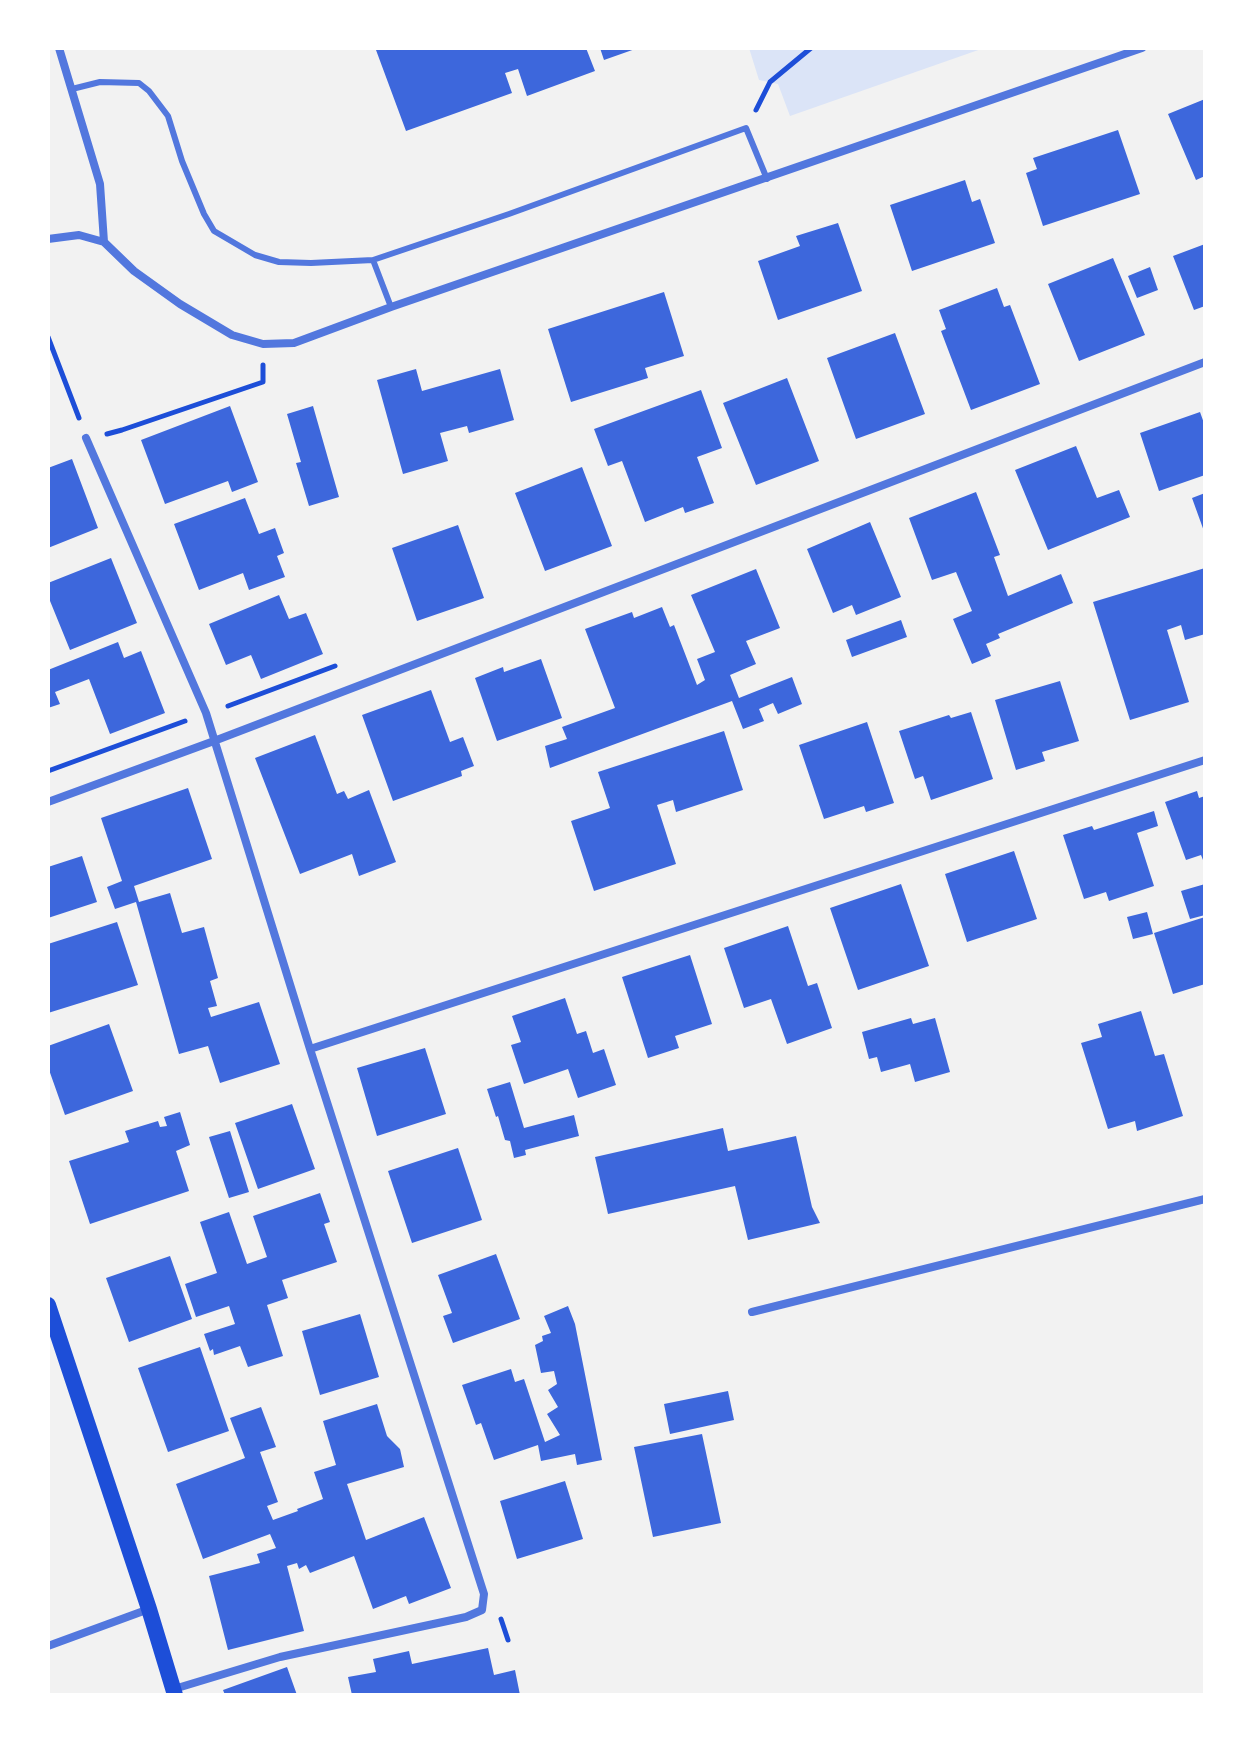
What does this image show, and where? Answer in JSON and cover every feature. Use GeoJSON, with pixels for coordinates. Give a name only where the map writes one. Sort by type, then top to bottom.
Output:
{"type":"FeatureCollection","features":[{"type":"Feature","properties":{"kind":"main road"},"geometry":{"type":"LineString","coordinates":[[48,1305],[174,1692]]}},
{"type":"Feature","properties":{"kind":"street"},"geometry":{"type":"LineString","coordinates":[[59,48],[100,184],[104,242]]}},
{"type":"Feature","properties":{"kind":"street"},"geometry":{"type":"LineString","coordinates":[[48,239],[79,235],[104,242],[134,271],[180,304],[232,335],[263,344],[294,343],[1142,48]]}},
{"type":"Feature","properties":{"kind":"street"},"geometry":{"type":"LineString","coordinates":[[48,802],[1205,362]]}},
{"type":"Feature","properties":{"kind":"street"},"geometry":{"type":"LineString","coordinates":[[86,438],[206,713],[484,1594],[482,1610],[466,1617],[280,1657],[174,1692]]}},
{"type":"Feature","properties":{"kind":"street"},"geometry":{"type":"LineString","coordinates":[[310,1049],[1205,760]]}},
{"type":"Feature","properties":{"kind":"street"},"geometry":{"type":"LineString","coordinates":[[752,1312],[1205,1199]]}},
{"type":"Feature","properties":{"kind":"street"},"geometry":{"type":"LineString","coordinates":[[48,1646],[149,1609]]}},
{"type":"Feature","properties":{"kind":"lane"},"geometry":{"type":"LineString","coordinates":[[72,89],[100,82],[139,83],[149,91],[168,116],[182,161],[214,231],[255,255],[279,262],[373,260],[746,128],[767,179]]}},
{"type":"Feature","properties":{"kind":"lane"},"geometry":{"type":"LineString","coordinates":[[373,260],[391,307]]}},
{"type":"Feature","properties":{"kind":"path"},"geometry":{"type":"LineString","coordinates":[[746,128],[770,82],[811,48]]}},
{"type":"Feature","properties":{"kind":"path"},"geometry":{"type":"LineString","coordinates":[[48,337],[86,438],[122,430],[263,382],[263,344]]}},
{"type":"Feature","properties":{"kind":"shaded area"},"geometry":{"type":"Polygon","coordinates":[[[749,48],[984,48],[790,116],[778,84],[759,80],[749,48]]]}},
{"type":"Feature","properties":{"kind":"building"},"geometry":{"type":"Polygon","coordinates":[[[586,48],[595,71],[527,96],[518,69],[505,73],[512,93],[406,131],[376,50],[586,48]]]}},
{"type":"Feature","properties":{"kind":"building"},"geometry":{"type":"Polygon","coordinates":[[[600,48],[638,48],[604,60],[600,48]]]}},
{"type":"Feature","properties":{"kind":"building"},"geometry":{"type":"Polygon","coordinates":[[[1205,99],[1205,176],[1196,180],[1168,114],[1205,99]]]}},
{"type":"Feature","properties":{"kind":"building"},"geometry":{"type":"Polygon","coordinates":[[[1118,130],[1140,194],[1043,226],[1026,173],[1037,169],[1033,158],[1118,130]]]}},
{"type":"Feature","properties":{"kind":"building"},"geometry":{"type":"Polygon","coordinates":[[[965,180],[972,202],[980,199],[995,243],[912,271],[890,205],[965,180]]]}},
{"type":"Feature","properties":{"kind":"building"},"geometry":{"type":"Polygon","coordinates":[[[838,223],[862,291],[778,320],[758,261],[800,246],[796,236],[838,223]]]}},
{"type":"Feature","properties":{"kind":"building"},"geometry":{"type":"Polygon","coordinates":[[[1205,244],[1205,306],[1194,310],[1173,256],[1205,244]]]}},
{"type":"Feature","properties":{"kind":"building"},"geometry":{"type":"Polygon","coordinates":[[[1113,258],[1145,335],[1079,361],[1048,284],[1113,258]]]}},
{"type":"Feature","properties":{"kind":"building"},"geometry":{"type":"Polygon","coordinates":[[[1150,267],[1158,290],[1137,298],[1128,276],[1150,267]]]}},
{"type":"Feature","properties":{"kind":"building"},"geometry":{"type":"Polygon","coordinates":[[[997,288],[1004,307],[1010,305],[1040,384],[971,410],[941,331],[946,329],[939,310],[997,288]]]}},
{"type":"Feature","properties":{"kind":"building"},"geometry":{"type":"Polygon","coordinates":[[[664,292],[684,356],[645,368],[648,378],[571,402],[548,329],[664,292]]]}},
{"type":"Feature","properties":{"kind":"building"},"geometry":{"type":"Polygon","coordinates":[[[895,333],[925,414],[856,439],[827,358],[895,333]]]}},
{"type":"Feature","properties":{"kind":"building"},"geometry":{"type":"Polygon","coordinates":[[[416,369],[422,391],[500,369],[514,420],[469,433],[467,426],[440,433],[448,461],[403,474],[377,380],[416,369]]]}},
{"type":"Feature","properties":{"kind":"building"},"geometry":{"type":"Polygon","coordinates":[[[787,378],[819,461],[756,485],[723,403],[787,378]]]}},
{"type":"Feature","properties":{"kind":"building"},"geometry":{"type":"Polygon","coordinates":[[[701,390],[722,448],[697,457],[714,503],[685,513],[683,507],[645,522],[622,461],[608,466],[594,429],[701,390]]]}},
{"type":"Feature","properties":{"kind":"building"},"geometry":{"type":"Polygon","coordinates":[[[230,406],[258,482],[232,492],[228,481],[165,504],[141,440],[230,406]]]}},
{"type":"Feature","properties":{"kind":"building"},"geometry":{"type":"Polygon","coordinates":[[[313,406],[339,497],[309,506],[296,463],[301,462],[287,414],[313,406]]]}},
{"type":"Feature","properties":{"kind":"building"},"geometry":{"type":"Polygon","coordinates":[[[1200,412],[1205,426],[1205,475],[1159,491],[1140,433],[1200,412]]]}},
{"type":"Feature","properties":{"kind":"building"},"geometry":{"type":"Polygon","coordinates":[[[1076,446],[1097,498],[1119,490],[1130,517],[1048,550],[1015,470],[1076,446]]]}},
{"type":"Feature","properties":{"kind":"building"},"geometry":{"type":"Polygon","coordinates":[[[72,459],[98,528],[48,548],[48,468],[72,459]]]}},
{"type":"Feature","properties":{"kind":"building"},"geometry":{"type":"Polygon","coordinates":[[[582,467],[612,546],[545,571],[515,493],[582,467]]]}},
{"type":"Feature","properties":{"kind":"building"},"geometry":{"type":"Polygon","coordinates":[[[976,492],[1000,555],[994,557],[1008,596],[1061,574],[1073,603],[998,634],[1000,638],[986,644],[991,656],[972,664],[953,619],[972,611],[956,572],[932,580],[909,518],[976,492]]]}},
{"type":"Feature","properties":{"kind":"building"},"geometry":{"type":"Polygon","coordinates":[[[1205,493],[1205,534],[1192,498],[1205,493]]]}},
{"type":"Feature","properties":{"kind":"building"},"geometry":{"type":"Polygon","coordinates":[[[245,498],[259,534],[275,528],[284,553],[277,556],[285,577],[249,590],[243,573],[199,590],[174,524],[245,498]]]}},
{"type":"Feature","properties":{"kind":"building"},"geometry":{"type":"Polygon","coordinates":[[[870,522],[901,597],[856,615],[852,605],[833,613],[807,549],[870,522]]]}},
{"type":"Feature","properties":{"kind":"building"},"geometry":{"type":"Polygon","coordinates":[[[458,525],[484,598],[417,621],[392,548],[458,525]]]}},
{"type":"Feature","properties":{"kind":"building"},"geometry":{"type":"Polygon","coordinates":[[[111,558],[137,623],[70,650],[48,596],[48,583],[111,558]]]}},
{"type":"Feature","properties":{"kind":"building"},"geometry":{"type":"Polygon","coordinates":[[[1205,568],[1205,634],[1185,640],[1181,625],[1167,630],[1189,702],[1130,720],[1093,602],[1205,568]]]}},
{"type":"Feature","properties":{"kind":"building"},"geometry":{"type":"Polygon","coordinates":[[[756,569],[780,628],[746,641],[756,664],[730,675],[739,698],[792,677],[802,704],[778,714],[773,703],[759,709],[764,721],[743,729],[732,701],[550,768],[545,746],[567,739],[562,727],[615,708],[585,629],[632,612],[634,618],[662,607],[670,627],[674,625],[697,685],[705,680],[697,659],[715,652],[691,595],[756,569]]]}},
{"type":"Feature","properties":{"kind":"building"},"geometry":{"type":"Polygon","coordinates":[[[279,595],[289,619],[306,613],[323,654],[261,679],[251,655],[226,665],[209,624],[279,595]]]}},
{"type":"Feature","properties":{"kind":"building"},"geometry":{"type":"Polygon","coordinates":[[[901,620],[907,637],[852,657],[846,640],[901,620]]]}},
{"type":"Feature","properties":{"kind":"building"},"geometry":{"type":"Polygon","coordinates":[[[118,642],[124,658],[141,651],[165,713],[110,734],[89,679],[55,692],[60,704],[48,708],[48,670],[118,642]]]}},
{"type":"Feature","properties":{"kind":"building"},"geometry":{"type":"Polygon","coordinates":[[[541,659],[562,718],[497,741],[475,678],[503,667],[504,672],[541,659]]]}},
{"type":"Feature","properties":{"kind":"building"},"geometry":{"type":"Polygon","coordinates":[[[1060,681],[1079,741],[1042,752],[1045,761],[1016,770],[995,700],[1060,681]]]}},
{"type":"Feature","properties":{"kind":"building"},"geometry":{"type":"Polygon","coordinates":[[[431,690],[450,742],[463,737],[474,766],[461,771],[462,776],[393,801],[362,715],[431,690]]]}},
{"type":"Feature","properties":{"kind":"building"},"geometry":{"type":"Polygon","coordinates":[[[971,712],[993,779],[931,800],[923,776],[915,779],[899,731],[949,715],[951,718],[971,712]]]}},
{"type":"Feature","properties":{"kind":"building"},"geometry":{"type":"Polygon","coordinates":[[[867,722],[894,803],[866,812],[864,806],[824,819],[799,745],[867,722]]]}},
{"type":"Feature","properties":{"kind":"building"},"geometry":{"type":"Polygon","coordinates":[[[724,731],[743,790],[676,812],[673,800],[657,805],[676,864],[594,891],[571,821],[610,808],[598,772],[724,731]]]}},
{"type":"Feature","properties":{"kind":"building"},"geometry":{"type":"Polygon","coordinates":[[[315,735],[337,794],[344,791],[348,799],[369,790],[396,862],[359,876],[352,854],[300,874],[255,758],[315,735]]]}},
{"type":"Feature","properties":{"kind":"building"},"geometry":{"type":"Polygon","coordinates":[[[188,788],[212,859],[134,886],[139,902],[170,893],[182,933],[204,927],[218,978],[210,981],[217,1006],[208,1008],[211,1017],[259,1002],[280,1064],[220,1083],[208,1046],[179,1054],[136,902],[115,909],[107,887],[122,881],[101,818],[188,788]]]}},
{"type":"Feature","properties":{"kind":"building"},"geometry":{"type":"Polygon","coordinates":[[[1197,791],[1199,798],[1205,796],[1205,865],[1201,855],[1186,860],[1165,802],[1197,791]]]}},
{"type":"Feature","properties":{"kind":"building"},"geometry":{"type":"Polygon","coordinates":[[[1154,811],[1158,826],[1137,833],[1154,886],[1109,901],[1106,892],[1084,899],[1063,835],[1092,826],[1094,830],[1154,811]]]}},
{"type":"Feature","properties":{"kind":"building"},"geometry":{"type":"Polygon","coordinates":[[[1014,851],[1037,919],[967,942],[945,874],[1014,851]]]}},
{"type":"Feature","properties":{"kind":"building"},"geometry":{"type":"Polygon","coordinates":[[[82,856],[97,902],[48,918],[48,867],[82,856]]]}},
{"type":"Feature","properties":{"kind":"building"},"geometry":{"type":"Polygon","coordinates":[[[901,884],[929,966],[858,990],[830,908],[901,884]]]}},
{"type":"Feature","properties":{"kind":"building"},"geometry":{"type":"Polygon","coordinates":[[[1205,884],[1205,915],[1190,919],[1181,891],[1205,884]]]}},
{"type":"Feature","properties":{"kind":"building"},"geometry":{"type":"Polygon","coordinates":[[[1147,912],[1153,934],[1133,939],[1127,917],[1147,912]]]}},
{"type":"Feature","properties":{"kind":"building"},"geometry":{"type":"Polygon","coordinates":[[[1205,917],[1205,984],[1173,994],[1154,933],[1205,917]]]}},
{"type":"Feature","properties":{"kind":"building"},"geometry":{"type":"Polygon","coordinates":[[[117,922],[138,985],[48,1013],[48,944],[117,922]]]}},
{"type":"Feature","properties":{"kind":"building"},"geometry":{"type":"Polygon","coordinates":[[[788,926],[808,986],[817,983],[832,1028],[787,1044],[771,999],[744,1008],[724,948],[788,926]]]}},
{"type":"Feature","properties":{"kind":"building"},"geometry":{"type":"Polygon","coordinates":[[[690,955],[712,1024],[675,1036],[679,1048],[648,1058],[622,977],[690,955]]]}},
{"type":"Feature","properties":{"kind":"building"},"geometry":{"type":"Polygon","coordinates":[[[565,998],[577,1034],[586,1031],[593,1053],[604,1049],[616,1085],[578,1098],[568,1069],[524,1084],[511,1045],[521,1042],[512,1016],[565,998]]]}},
{"type":"Feature","properties":{"kind":"building"},"geometry":{"type":"Polygon","coordinates":[[[1141,1011],[1155,1056],[1164,1054],[1183,1116],[1137,1131],[1135,1121],[1108,1129],[1081,1043],[1102,1037],[1098,1024],[1141,1011]]]}},
{"type":"Feature","properties":{"kind":"building"},"geometry":{"type":"Polygon","coordinates":[[[911,1018],[913,1024],[935,1018],[950,1072],[915,1082],[910,1064],[881,1072],[877,1057],[869,1059],[862,1032],[911,1018]]]}},
{"type":"Feature","properties":{"kind":"building"},"geometry":{"type":"Polygon","coordinates":[[[109,1024],[133,1091],[65,1115],[48,1067],[48,1046],[109,1024]]]}},
{"type":"Feature","properties":{"kind":"building"},"geometry":{"type":"Polygon","coordinates":[[[425,1048],[446,1114],[377,1136],[357,1068],[425,1048]]]}},
{"type":"Feature","properties":{"kind":"building"},"geometry":{"type":"Polygon","coordinates":[[[510,1082],[524,1128],[574,1115],[579,1136],[525,1150],[526,1155],[514,1158],[510,1141],[505,1140],[487,1089],[510,1082]]]}},
{"type":"Feature","properties":{"kind":"building"},"geometry":{"type":"Polygon","coordinates":[[[292,1104],[315,1169],[258,1189],[235,1123],[292,1104]]]}},
{"type":"Feature","properties":{"kind":"building"},"geometry":{"type":"Polygon","coordinates":[[[180,1112],[190,1145],[176,1151],[189,1191],[90,1224],[69,1161],[129,1142],[125,1131],[158,1121],[160,1127],[167,1126],[164,1117],[180,1112]]]}},
{"type":"Feature","properties":{"kind":"building"},"geometry":{"type":"Polygon","coordinates":[[[723,1128],[728,1151],[796,1136],[812,1207],[820,1223],[748,1240],[735,1186],[608,1214],[595,1157],[723,1128]]]}},
{"type":"Feature","properties":{"kind":"building"},"geometry":{"type":"Polygon","coordinates":[[[230,1131],[249,1192],[229,1198],[209,1137],[230,1131]]]}},
{"type":"Feature","properties":{"kind":"building"},"geometry":{"type":"Polygon","coordinates":[[[458,1148],[482,1220],[412,1243],[388,1171],[458,1148]]]}},
{"type":"Feature","properties":{"kind":"building"},"geometry":{"type":"Polygon","coordinates":[[[320,1193],[330,1222],[324,1224],[337,1262],[282,1280],[288,1298],[267,1305],[283,1356],[248,1367],[240,1346],[214,1355],[204,1334],[235,1324],[229,1306],[196,1317],[185,1284],[217,1273],[200,1222],[229,1212],[247,1264],[267,1257],[253,1216],[320,1193]]]}},
{"type":"Feature","properties":{"kind":"building"},"geometry":{"type":"Polygon","coordinates":[[[496,1254],[520,1319],[453,1343],[443,1316],[452,1313],[438,1275],[496,1254]]]}},
{"type":"Feature","properties":{"kind":"building"},"geometry":{"type":"Polygon","coordinates":[[[170,1256],[192,1319],[129,1342],[106,1278],[170,1256]]]}},
{"type":"Feature","properties":{"kind":"building"},"geometry":{"type":"Polygon","coordinates":[[[568,1306],[575,1324],[602,1460],[577,1465],[575,1454],[541,1461],[538,1445],[494,1460],[481,1423],[476,1425],[462,1385],[511,1369],[515,1382],[524,1379],[545,1442],[560,1435],[547,1414],[558,1407],[548,1390],[557,1384],[554,1371],[541,1373],[535,1345],[543,1341],[542,1336],[551,1333],[544,1316],[568,1306]]]}},
{"type":"Feature","properties":{"kind":"building"},"geometry":{"type":"Polygon","coordinates":[[[360,1314],[379,1377],[320,1395],[302,1331],[360,1314]]]}},
{"type":"Feature","properties":{"kind":"building"},"geometry":{"type":"Polygon","coordinates":[[[200,1347],[229,1431],[168,1452],[138,1368],[200,1347]]]}},
{"type":"Feature","properties":{"kind":"building"},"geometry":{"type":"Polygon","coordinates":[[[728,1391],[734,1420],[670,1434],[664,1404],[728,1391]]]}},
{"type":"Feature","properties":{"kind":"building"},"geometry":{"type":"Polygon","coordinates":[[[377,1404],[387,1436],[400,1449],[404,1467],[347,1484],[366,1540],[424,1517],[451,1588],[409,1604],[406,1596],[373,1609],[354,1556],[310,1573],[306,1565],[299,1569],[297,1563],[287,1566],[304,1631],[228,1650],[209,1576],[260,1563],[257,1554],[276,1548],[270,1534],[203,1559],[176,1484],[245,1458],[230,1418],[261,1407],[276,1447],[260,1452],[278,1502],[267,1506],[273,1520],[298,1511],[323,1499],[314,1472],[336,1465],[323,1421],[377,1404]]]}},
{"type":"Feature","properties":{"kind":"building"},"geometry":{"type":"Polygon","coordinates":[[[702,1434],[721,1523],[653,1537],[634,1447],[702,1434]]]}},
{"type":"Feature","properties":{"kind":"building"},"geometry":{"type":"Polygon","coordinates":[[[565,1481],[583,1539],[517,1559],[500,1501],[565,1481]]]}},
{"type":"Feature","properties":{"kind":"building"},"geometry":{"type":"Polygon","coordinates":[[[488,1648],[494,1675],[515,1670],[520,1695],[352,1695],[348,1677],[376,1672],[373,1659],[409,1651],[412,1664],[488,1648]]]}},
{"type":"Feature","properties":{"kind":"building"},"geometry":{"type":"Polygon","coordinates":[[[287,1667],[297,1695],[225,1695],[223,1690],[287,1667]]]}}]}
